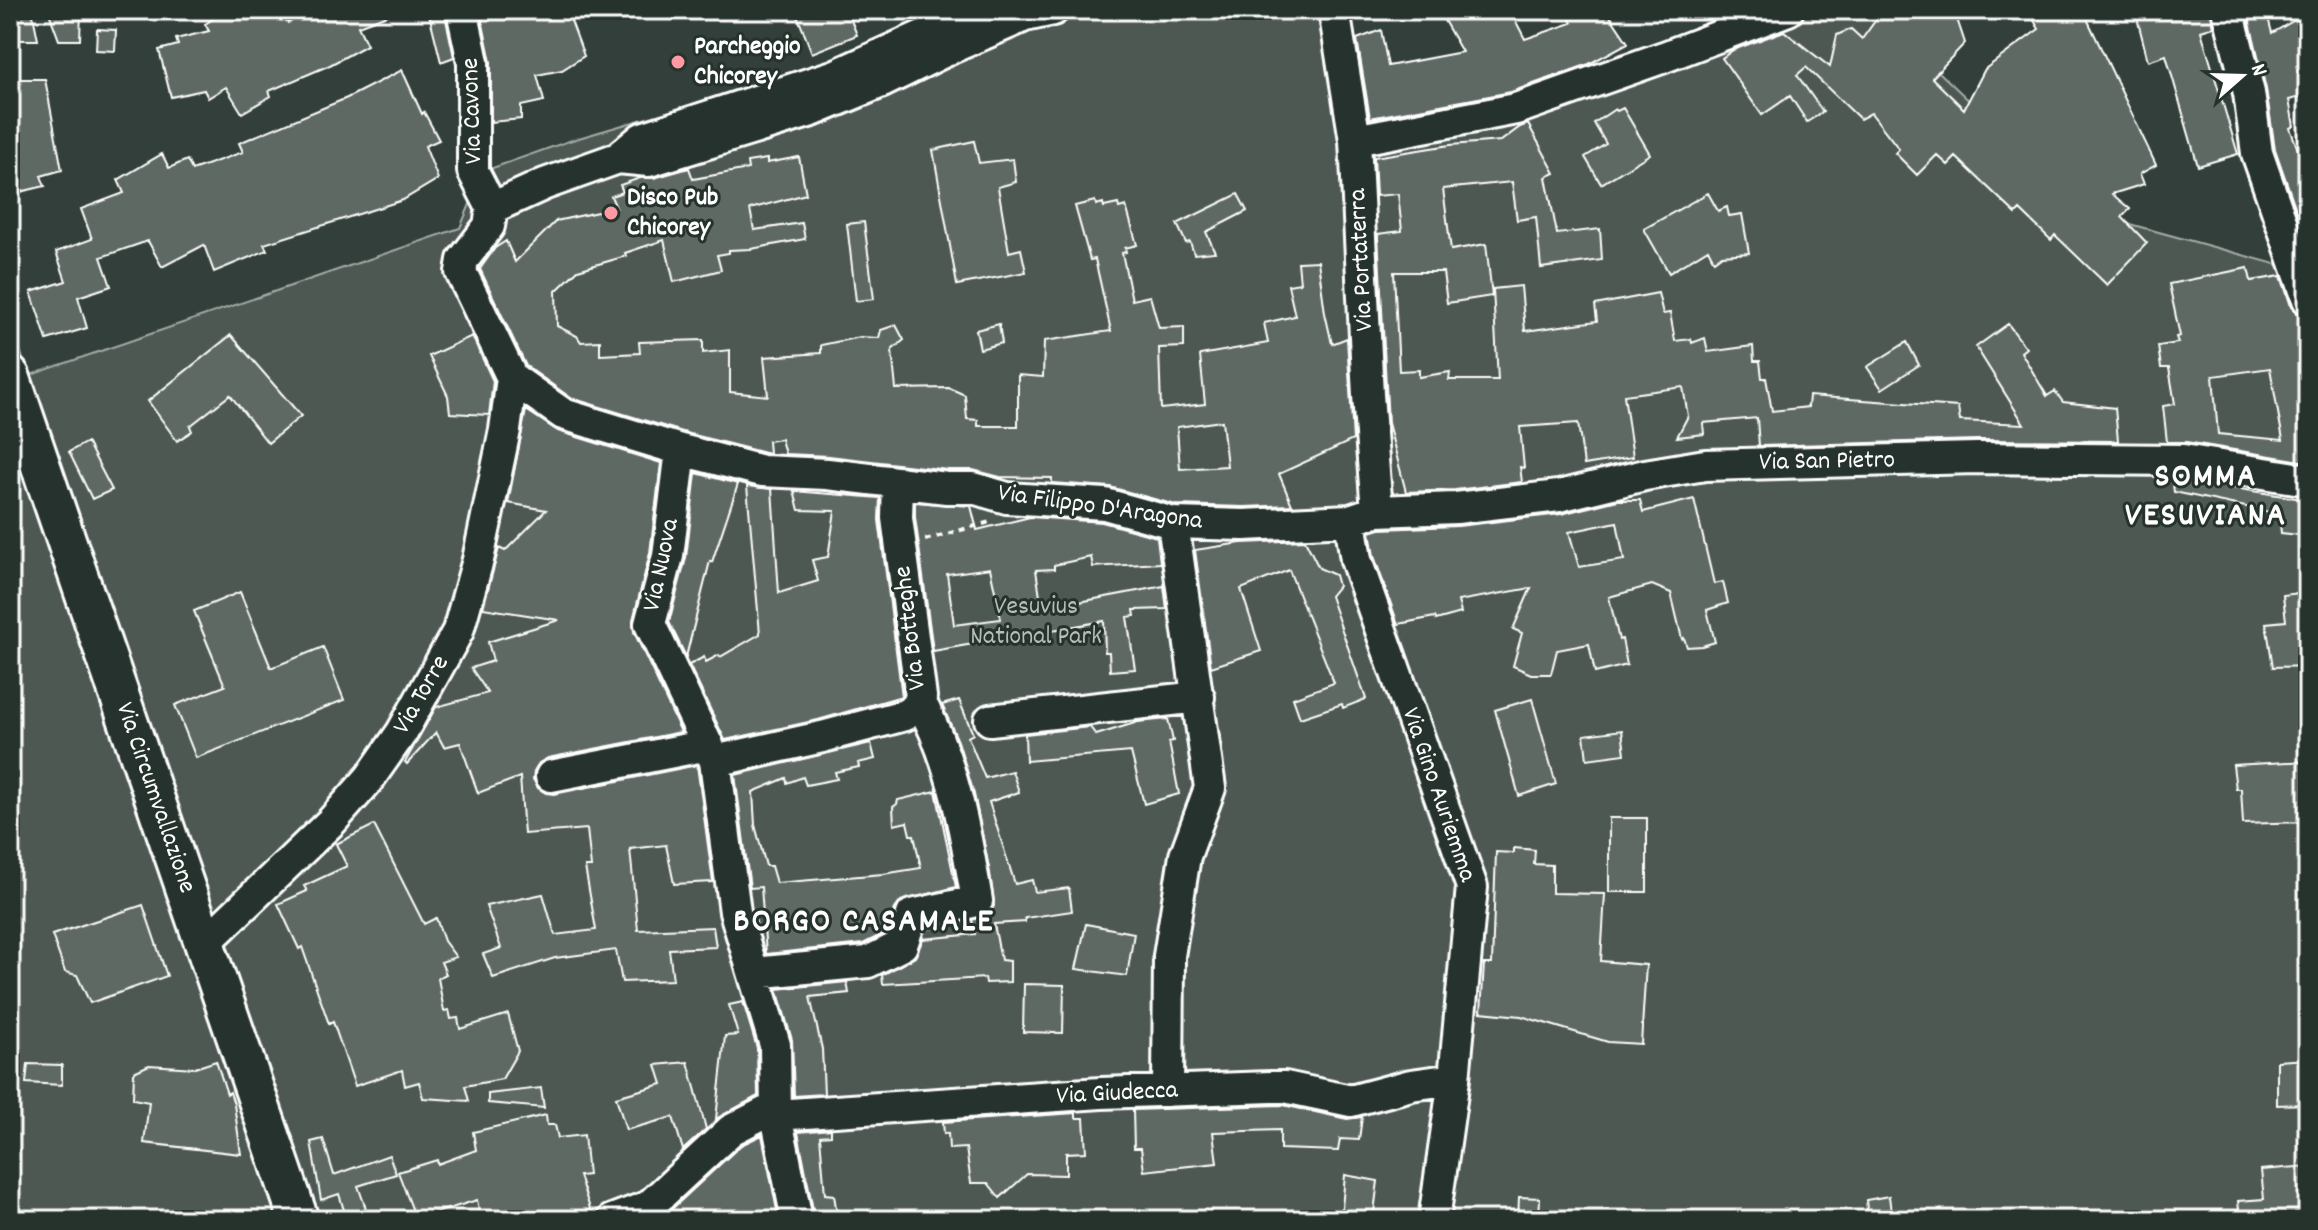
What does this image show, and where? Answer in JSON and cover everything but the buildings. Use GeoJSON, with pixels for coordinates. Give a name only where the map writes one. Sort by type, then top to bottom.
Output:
{"type":"FeatureCollection","features":[{"type":"Feature","properties":{"kind":"main road","name":"Via Circumvallazione"},"geometry":{"type":"LineString","coordinates":[[10,376],[23,437],[299,1220]]}},
{"type":"Feature","properties":{"kind":"street","name":"Via Cavone"},"geometry":{"type":"LineString","coordinates":[[462,10],[471,44],[474,77],[473,171],[492,208]]}},
{"type":"Feature","properties":{"kind":"street"},"geometry":{"type":"LineString","coordinates":[[512,378],[461,272],[463,260],[489,226],[492,208],[545,184],[618,158],[642,138],[836,75],[980,10]]}},
{"type":"Feature","properties":{"kind":"street"},"geometry":{"type":"LineString","coordinates":[[618,158],[649,161],[812,111],[1025,16],[1053,10]]}},
{"type":"Feature","properties":{"kind":"street","name":"Via Portaterra"},"geometry":{"type":"LineString","coordinates":[[1334,10],[1355,140],[1368,395],[1364,515]]}},
{"type":"Feature","properties":{"kind":"street"},"geometry":{"type":"LineString","coordinates":[[1355,140],[1516,109],[1788,10]]}},
{"type":"Feature","properties":{"kind":"street"},"geometry":{"type":"LineString","coordinates":[[2228,10],[2249,93],[2257,153],[2308,299]]}},
{"type":"Feature","properties":{"kind":"street","name":"Via Filippo D'Aragona"},"geometry":{"type":"LineString","coordinates":[[512,378],[563,414],[762,471],[973,488],[1007,498],[1105,504],[1173,523],[1244,525],[1364,515]]}},
{"type":"Feature","properties":{"kind":"street","name":"Via Torre"},"geometry":{"type":"LineString","coordinates":[[204,944],[332,821],[369,779],[402,732],[458,631],[478,560],[505,430],[512,378]]}},
{"type":"Feature","properties":{"kind":"street","name":"Via Nuova"},"geometry":{"type":"LineString","coordinates":[[681,450],[668,556],[650,624],[711,753],[735,912],[775,1045],[776,1115],[797,1220]]}},
{"type":"Feature","properties":{"kind":"street","name":"Via San Pietro"},"geometry":{"type":"LineString","coordinates":[[1364,515],[1559,496],[1645,475],[1705,465],[1977,458],[2183,460],[2308,480]]}},
{"type":"Feature","properties":{"kind":"street","name":"Via Botteghe"},"geometry":{"type":"LineString","coordinates":[[551,776],[822,737],[905,715],[916,708],[920,701],[897,518],[898,483]]}},
{"type":"Feature","properties":{"kind":"street","name":"Via Gino Auriemma"},"geometry":{"type":"LineString","coordinates":[[1364,515],[1356,560],[1472,887],[1454,1079],[1434,1220]]}},
{"type":"Feature","properties":{"kind":"street"},"geometry":{"type":"LineString","coordinates":[[1168,1091],[1169,956],[1185,856],[1210,788],[1173,523]]}},
{"type":"Feature","properties":{"kind":"street"},"geometry":{"type":"LineString","coordinates":[[990,720],[1199,697]]}},
{"type":"Feature","properties":{"kind":"street"},"geometry":{"type":"LineString","coordinates":[[754,973],[868,962],[902,945],[912,915],[977,901],[954,791],[930,718],[920,701]]}},
{"type":"Feature","properties":{"kind":"street","name":"Via Giudecca"},"geometry":{"type":"LineString","coordinates":[[612,1220],[649,1206],[731,1130],[766,1112],[776,1115],[1168,1091],[1285,1087],[1351,1101],[1411,1085],[1454,1079]]}},
{"type":"Feature","properties":{"kind":"path"},"geometry":{"type":"LineString","coordinates":[[901,546],[1000,519]]}},
{"type":"Feature","properties":{"kind":"green space","name":"Vesuvius National Park"},"geometry":{"type":"Polygon","coordinates":[[[964,10],[1335,10],[1370,122],[1527,97],[1748,10],[1874,10],[2086,212],[2308,273],[2308,1220],[10,1220],[10,316],[28,376],[460,228],[484,171],[572,140],[779,79],[964,10]]]}},
{"type":"Feature","properties":{"kind":"place","name":"Parcheggio Chicorey"},"geometry":{"type":"Point","coordinates":[678,62]}},
{"type":"Feature","properties":{"kind":"place","name":"Disco Pub Chicorey"},"geometry":{"type":"Point","coordinates":[611,213]}},
{"type":"Feature","properties":{"kind":"district","name":"SOMMA VESUVIANA"},"geometry":{"type":"Point","coordinates":[2206,498]}},
{"type":"Feature","properties":{"kind":"district","name":"BORGO CASAMALE"},"geometry":{"type":"Point","coordinates":[864,923]}}]}
